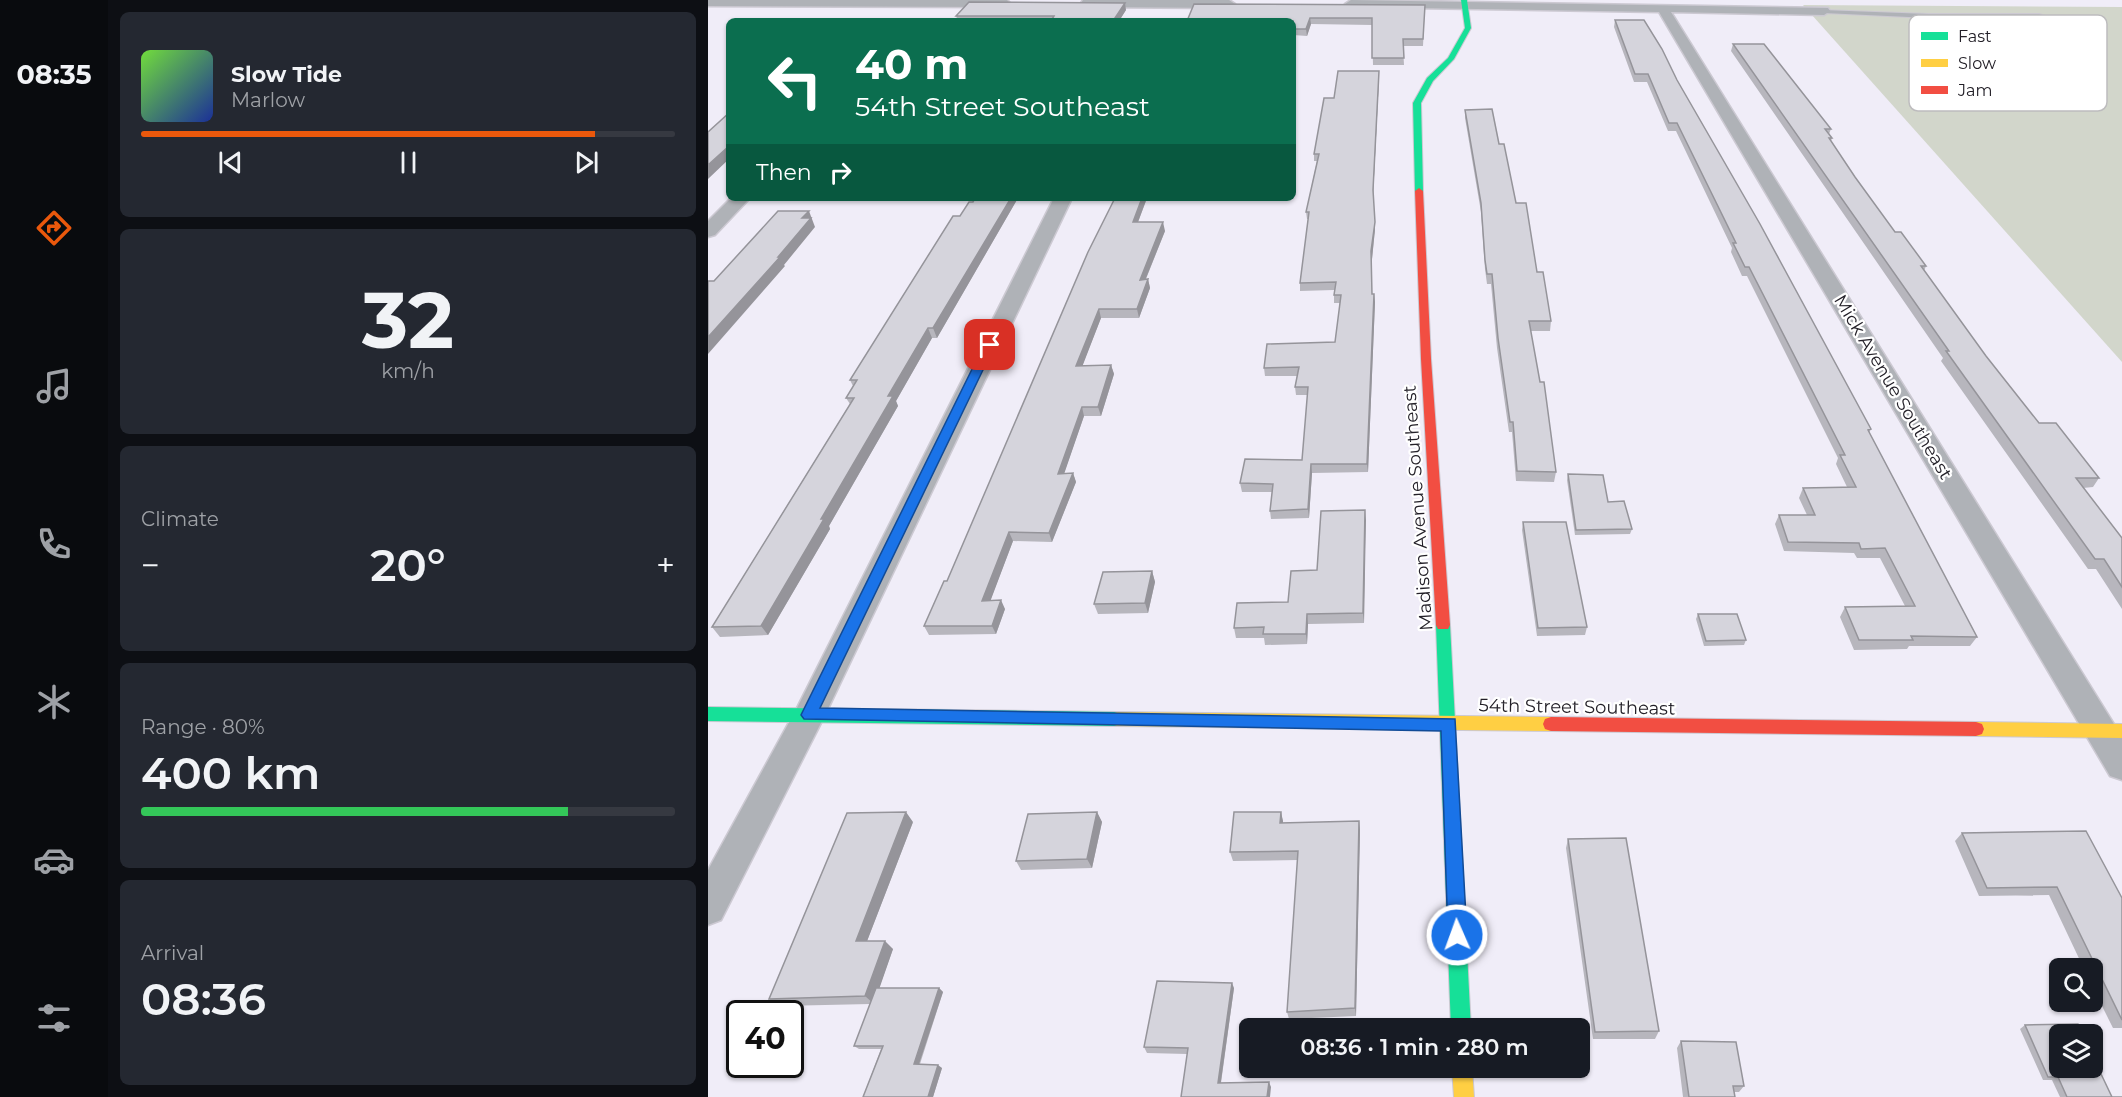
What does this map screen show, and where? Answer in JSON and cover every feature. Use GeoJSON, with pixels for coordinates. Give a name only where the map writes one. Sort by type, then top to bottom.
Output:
{"type":"FeatureCollection","features":[{"type":"Feature","properties":{"kind":"street"},"geometry":{"type":"LineString","coordinates":[[708,12],[725,1]]}},
{"type":"Feature","properties":{"kind":"street"},"geometry":{"type":"LineString","coordinates":[[708,2],[1022,3]]}},
{"type":"Feature","properties":{"kind":"street"},"geometry":{"type":"LineString","coordinates":[[1339,4],[1464,2],[1503,8],[1824,11]]}},
{"type":"Feature","properties":{"kind":"street","name":"Madison Avenue Southeast"},"geometry":{"type":"LineString","coordinates":[[1461,1018],[1449,724],[1426,359],[1416,124],[1418,103],[1430,81],[1451,59],[1468,28],[1464,2]]}},
{"type":"Feature","properties":{"kind":"street"},"geometry":{"type":"LineString","coordinates":[[924,15],[937,3]]}},
{"type":"Feature","properties":{"kind":"street"},"geometry":{"type":"LineString","coordinates":[[1068,3],[1244,4]]}},
{"type":"Feature","properties":{"kind":"street"},"geometry":{"type":"LineString","coordinates":[[1154,18],[1161,4]]}},
{"type":"Feature","properties":{"kind":"street","name":"Mick Avenue Southeast"},"geometry":{"type":"LineString","coordinates":[[1664,9],[2111,731],[2122,766]]}},
{"type":"Feature","properties":{"kind":"street"},"geometry":{"type":"LineString","coordinates":[[708,231],[738,201]]}},
{"type":"Feature","properties":{"kind":"street"},"geometry":{"type":"LineString","coordinates":[[708,907],[809,715],[1062,201]]}},
{"type":"Feature","properties":{"kind":"street","name":"54th Street Southeast"},"geometry":{"type":"LineString","coordinates":[[708,714],[2111,731]]}},
{"type":"Feature","properties":{"kind":"street"},"geometry":{"type":"LineString","coordinates":[[1463,1078],[1464,1097]]}},
{"type":"Feature","properties":{"kind":"lane"},"geometry":{"type":"LineString","coordinates":[[1824,11],[1910,15]]}},
{"type":"Feature","properties":{"kind":"shaded area"},"geometry":{"type":"Polygon","coordinates":[[[1803,5],[2122,7],[2122,362],[1803,5]]]}},
{"type":"Feature","properties":{"kind":"building"},"geometry":{"type":"Polygon","coordinates":[[[969,2],[1125,3],[1115,18],[956,16],[969,2]]]}},
{"type":"Feature","properties":{"kind":"building"},"geometry":{"type":"Polygon","coordinates":[[[1194,4],[1425,5],[1423,39],[1403,39],[1404,58],[1372,58],[1372,18],[1310,18],[1306,29],[1296,29],[1296,18],[1188,18],[1194,4]]]}},
{"type":"Feature","properties":{"kind":"building"},"geometry":{"type":"Polygon","coordinates":[[[1615,20],[1644,20],[1662,49],[1871,429],[1868,430],[1977,637],[1911,636],[1913,640],[1859,640],[1845,607],[1915,606],[1885,548],[1861,549],[1859,543],[1788,542],[1779,515],[1815,515],[1803,488],[1856,487],[1840,455],[1845,455],[1749,267],[1745,267],[1733,243],[1736,243],[1677,123],[1669,123],[1648,74],[1635,74],[1615,20]]]}},
{"type":"Feature","properties":{"kind":"building"},"geometry":{"type":"Polygon","coordinates":[[[1733,44],[1764,44],[1831,129],[1825,129],[1855,177],[1895,232],[1901,232],[1926,266],[1921,266],[1986,356],[2039,423],[2056,423],[2099,478],[2076,478],[2122,538],[2122,587],[2104,559],[2095,559],[1946,351],[1949,351],[1733,44]]]}},
{"type":"Feature","properties":{"kind":"building"},"geometry":{"type":"Polygon","coordinates":[[[1338,71],[1379,71],[1373,190],[1375,222],[1371,251],[1372,294],[1374,294],[1367,464],[1311,464],[1308,509],[1270,511],[1273,484],[1240,483],[1245,459],[1302,460],[1308,387],[1295,387],[1299,367],[1264,368],[1267,344],[1335,342],[1341,295],[1334,295],[1336,282],[1300,283],[1309,212],[1306,212],[1319,154],[1314,154],[1324,98],[1334,98],[1338,71]]]}},
{"type":"Feature","properties":{"kind":"building"},"geometry":{"type":"Polygon","coordinates":[[[1492,109],[1499,144],[1504,144],[1516,203],[1526,203],[1537,272],[1543,272],[1551,321],[1529,321],[1540,382],[1544,382],[1556,472],[1517,471],[1513,422],[1510,422],[1498,338],[1492,274],[1487,274],[1481,203],[1465,110],[1492,109]]]}},
{"type":"Feature","properties":{"kind":"building"},"geometry":{"type":"Polygon","coordinates":[[[726,116],[726,149],[708,165],[708,132],[726,116]]]}},
{"type":"Feature","properties":{"kind":"building"},"geometry":{"type":"Polygon","coordinates":[[[1009,201],[933,328],[928,328],[888,396],[893,396],[761,626],[712,627],[854,398],[846,398],[857,380],[850,380],[953,216],[960,216],[969,202],[1009,201]]]}},
{"type":"Feature","properties":{"kind":"building"},"geometry":{"type":"Polygon","coordinates":[[[1114,201],[1141,201],[1133,222],[1163,222],[1140,280],[1148,279],[1137,309],[1099,309],[1076,366],[1111,365],[1098,407],[1082,407],[1058,474],[1073,473],[1049,533],[1009,532],[982,601],[1001,600],[992,626],[924,626],[944,581],[947,581],[1088,252],[1114,201]]]}},
{"type":"Feature","properties":{"kind":"building"},"geometry":{"type":"Polygon","coordinates":[[[778,211],[809,211],[802,218],[811,218],[778,257],[780,257],[708,337],[708,281],[714,281],[778,211]]]}},
{"type":"Feature","properties":{"kind":"building"},"geometry":{"type":"Polygon","coordinates":[[[1568,474],[1603,475],[1608,502],[1624,501],[1632,529],[1576,530],[1568,474]]]}},
{"type":"Feature","properties":{"kind":"building"},"geometry":{"type":"Polygon","coordinates":[[[1365,510],[1363,613],[1307,614],[1306,634],[1263,634],[1264,627],[1234,628],[1237,603],[1288,602],[1291,571],[1317,570],[1321,511],[1365,510]]]}},
{"type":"Feature","properties":{"kind":"building"},"geometry":{"type":"Polygon","coordinates":[[[1523,522],[1566,522],[1587,627],[1538,628],[1523,522]]]}},
{"type":"Feature","properties":{"kind":"building"},"geometry":{"type":"Polygon","coordinates":[[[1152,571],[1145,603],[1094,604],[1103,572],[1152,571]]]}},
{"type":"Feature","properties":{"kind":"building"},"geometry":{"type":"Polygon","coordinates":[[[1698,614],[1737,614],[1746,640],[1706,641],[1698,614]]]}},
{"type":"Feature","properties":{"kind":"building"},"geometry":{"type":"Polygon","coordinates":[[[906,812],[856,941],[885,941],[865,996],[769,999],[847,813],[906,812]]]}},
{"type":"Feature","properties":{"kind":"building"},"geometry":{"type":"Polygon","coordinates":[[[1097,812],[1087,859],[1016,861],[1028,814],[1097,812]]]}},
{"type":"Feature","properties":{"kind":"building"},"geometry":{"type":"Polygon","coordinates":[[[1234,812],[1281,812],[1280,823],[1359,821],[1355,1008],[1287,1012],[1298,851],[1230,852],[1234,812]]]}},
{"type":"Feature","properties":{"kind":"building"},"geometry":{"type":"Polygon","coordinates":[[[2086,831],[2122,898],[2122,1020],[2103,981],[2103,958],[2092,958],[2057,887],[1987,888],[1962,833],[2086,831]]]}},
{"type":"Feature","properties":{"kind":"building"},"geometry":{"type":"Polygon","coordinates":[[[1626,838],[1659,1031],[1595,1032],[1568,839],[1626,838]]]}},
{"type":"Feature","properties":{"kind":"building"},"geometry":{"type":"Polygon","coordinates":[[[1157,981],[1232,983],[1218,1083],[1269,1082],[1267,1097],[1181,1097],[1188,1048],[1144,1047],[1157,981]]]}},
{"type":"Feature","properties":{"kind":"building"},"geometry":{"type":"Polygon","coordinates":[[[876,988],[939,988],[914,1064],[938,1065],[928,1097],[863,1097],[883,1046],[854,1046],[876,988]]]}},
{"type":"Feature","properties":{"kind":"building"},"geometry":{"type":"Polygon","coordinates":[[[2025,1025],[2049,1025],[2049,1077],[2048,1077],[2025,1025]]]}},
{"type":"Feature","properties":{"kind":"building"},"geometry":{"type":"Polygon","coordinates":[[[1681,1041],[1736,1042],[1744,1086],[1733,1086],[1735,1097],[1689,1097],[1681,1041]]]}},
{"type":"Feature","properties":{"kind":"building"},"geometry":{"type":"Polygon","coordinates":[[[2058,1078],[2103,1078],[2112,1097],[2067,1097],[2058,1078]]]}},
{"type":"Feature","properties":{"kind":"traffic: fast"},"geometry":{"type":"LineString","coordinates":[[1419,191],[1417,103],[1430,80],[1451,59],[1468,28],[1464,0]]}},
{"type":"Feature","properties":{"kind":"traffic: fast"},"geometry":{"type":"LineString","coordinates":[[1443,625],[1461,1018]]}},
{"type":"Feature","properties":{"kind":"traffic: fast"},"geometry":{"type":"LineString","coordinates":[[708,714],[1117,719]]}},
{"type":"Feature","properties":{"kind":"traffic: slow"},"geometry":{"type":"LineString","coordinates":[[1117,719],[1551,724]]}},
{"type":"Feature","properties":{"kind":"traffic: slow"},"geometry":{"type":"LineString","coordinates":[[1976,729],[2122,731]]}},
{"type":"Feature","properties":{"kind":"traffic: slow"},"geometry":{"type":"LineString","coordinates":[[1463,1078],[1464,1097]]}},
{"type":"Feature","properties":{"kind":"traffic: jam"},"geometry":{"type":"LineString","coordinates":[[1419,191],[1426,359],[1443,625]]}},
{"type":"Feature","properties":{"kind":"traffic: jam"},"geometry":{"type":"LineString","coordinates":[[1551,724],[1976,729]]}},
{"type":"Feature","properties":{"kind":"route"},"geometry":{"type":"LineString","coordinates":[[990,345],[809,715],[1449,724],[1457,935]]}}]}
